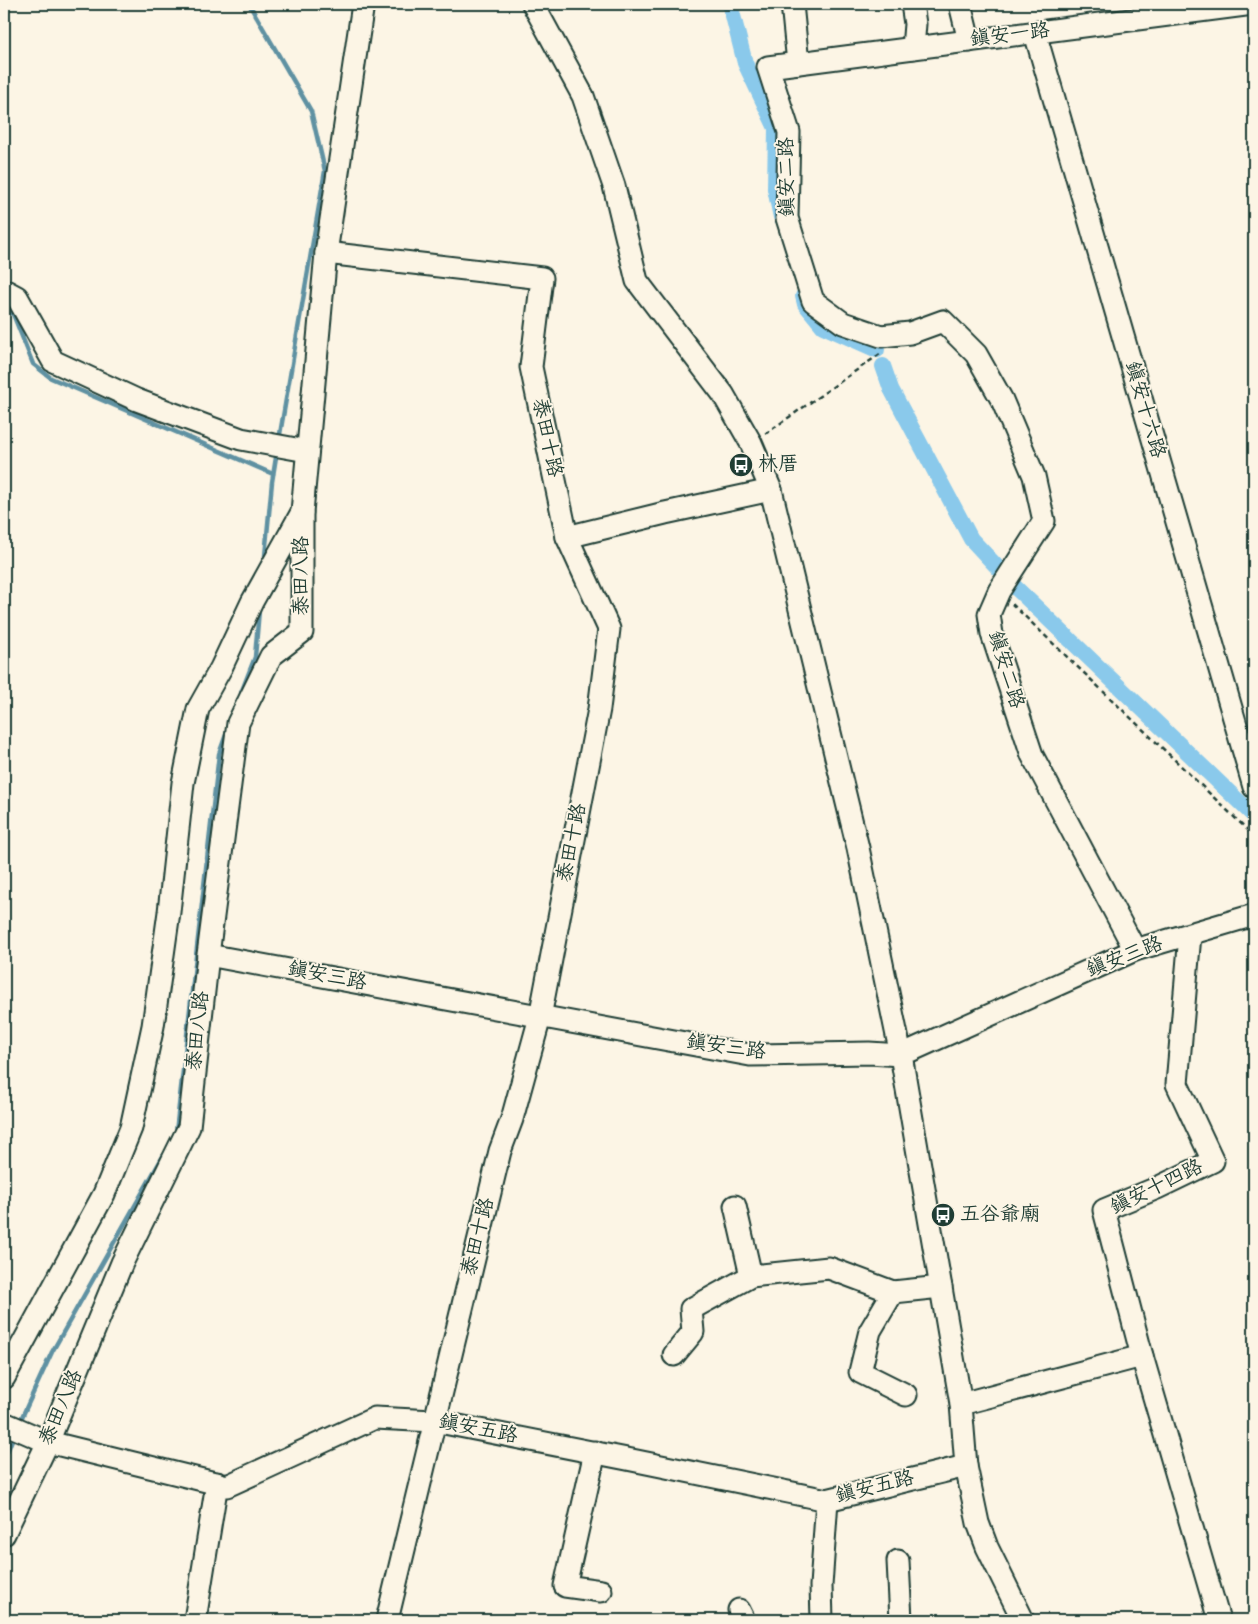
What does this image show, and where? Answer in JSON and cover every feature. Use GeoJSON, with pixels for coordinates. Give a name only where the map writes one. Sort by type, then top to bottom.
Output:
{"type":"FeatureCollection","features":[{"type":"Feature","properties":{"kind":"street"},"geometry":{"type":"LineString","coordinates":[[4,1378],[104,1194],[131,1128],[153,1026],[169,912],[183,783],[198,709],[221,668],[252,602],[302,512],[326,253],[363,4]]}},
{"type":"Feature","properties":{"kind":"street"},"geometry":{"type":"LineString","coordinates":[[533,4],[582,96],[614,186],[637,281],[723,394],[752,443],[771,490],[858,848],[901,1055],[961,1404],[966,1466],[978,1522],[987,1547],[1023,1620]]}},
{"type":"Feature","properties":{"kind":"street"},"geometry":{"type":"LineString","coordinates":[[792,4],[798,63]]}},
{"type":"Feature","properties":{"kind":"street"},"geometry":{"type":"LineString","coordinates":[[912,4],[915,24],[912,48]]}},
{"type":"Feature","properties":{"kind":"street"},"geometry":{"type":"LineString","coordinates":[[960,4],[970,41]]}},
{"type":"Feature","properties":{"kind":"street","name":"鎮安一路"},"geometry":{"type":"LineString","coordinates":[[768,67],[1252,4]]}},
{"type":"Feature","properties":{"kind":"street","name":"鎮安十六路"},"geometry":{"type":"LineString","coordinates":[[1034,33],[1248,744],[1254,787]]}},
{"type":"Feature","properties":{"kind":"street","name":"鎮安二路"},"geometry":{"type":"LineString","coordinates":[[768,67],[789,132],[787,218],[813,301],[843,323],[881,336],[910,334],[943,321],[976,354],[1002,400],[1034,476],[1044,521],[998,591],[989,614],[992,634],[1032,755],[1135,950]]}},
{"type":"Feature","properties":{"kind":"street","name":"泰田十路"},"geometry":{"type":"LineString","coordinates":[[326,253],[542,278],[531,367],[567,536],[609,629],[599,709],[540,1016],[512,1119],[500,1151],[387,1620]]}},
{"type":"Feature","properties":{"kind":"street"},"geometry":{"type":"LineString","coordinates":[[4,290],[17,296],[53,361],[137,400],[241,439],[307,451]]}},
{"type":"Feature","properties":{"kind":"street"},"geometry":{"type":"LineString","coordinates":[[567,536],[771,490]]}},
{"type":"Feature","properties":{"kind":"street","name":"泰田八路"},"geometry":{"type":"LineString","coordinates":[[4,1534],[48,1442],[122,1263],[189,1128],[208,954],[238,723],[271,656],[302,632],[302,512]]}},
{"type":"Feature","properties":{"kind":"street","name":"鎮安三路"},"geometry":{"type":"LineString","coordinates":[[208,954],[750,1055],[868,1053],[901,1055],[1135,950],[1254,915]]}},
{"type":"Feature","properties":{"kind":"street","name":"鎮安十四路"},"geometry":{"type":"LineString","coordinates":[[1190,935],[1177,1084],[1213,1161],[1157,1188],[1104,1210],[1142,1356],[1219,1620]]}},
{"type":"Feature","properties":{"kind":"street"},"geometry":{"type":"LineString","coordinates":[[735,1206],[751,1276]]}},
{"type":"Feature","properties":{"kind":"street"},"geometry":{"type":"LineString","coordinates":[[674,1355],[693,1332],[691,1309],[751,1276],[829,1268],[893,1292],[941,1287]]}},
{"type":"Feature","properties":{"kind":"street"},"geometry":{"type":"LineString","coordinates":[[893,1292],[870,1331],[860,1372],[906,1395]]}},
{"type":"Feature","properties":{"kind":"street"},"geometry":{"type":"LineString","coordinates":[[961,1404],[1142,1356]]}},
{"type":"Feature","properties":{"kind":"street","name":"鎮安五路"},"geometry":{"type":"LineString","coordinates":[[4,1422],[48,1442],[227,1486],[375,1418],[434,1421],[827,1500],[966,1466]]}},
{"type":"Feature","properties":{"kind":"street"},"geometry":{"type":"LineString","coordinates":[[595,1452],[565,1586],[601,1591]]}},
{"type":"Feature","properties":{"kind":"street"},"geometry":{"type":"LineString","coordinates":[[195,1620],[217,1483]]}},
{"type":"Feature","properties":{"kind":"street"},"geometry":{"type":"LineString","coordinates":[[822,1620],[827,1500]]}},
{"type":"Feature","properties":{"kind":"street"},"geometry":{"type":"LineString","coordinates":[[898,1561],[901,1620]]}},
{"type":"Feature","properties":{"kind":"path"},"geometry":{"type":"LineString","coordinates":[[752,443],[886,350]]}},
{"type":"Feature","properties":{"kind":"path"},"geometry":{"type":"LineString","coordinates":[[998,591],[1254,836]]}},
{"type":"Feature","properties":{"kind":"waterway"},"geometry":{"type":"LineString","coordinates":[[249,4],[311,111],[325,171],[279,440]]}},
{"type":"Feature","properties":{"kind":"waterway"},"geometry":{"type":"LineString","coordinates":[[730,4],[745,63],[776,128],[775,189],[781,217]]}},
{"type":"Feature","properties":{"kind":"waterway"},"geometry":{"type":"LineString","coordinates":[[803,296],[805,304],[823,326],[877,350]]}},
{"type":"Feature","properties":{"kind":"waterway"},"geometry":{"type":"LineString","coordinates":[[4,310],[13,314],[33,364],[51,378],[273,474]]}},
{"type":"Feature","properties":{"kind":"waterway"},"geometry":{"type":"LineString","coordinates":[[883,366],[891,389],[971,539],[999,569]]}},
{"type":"Feature","properties":{"kind":"waterway"},"geometry":{"type":"LineString","coordinates":[[265,556],[277,451]]}},
{"type":"Feature","properties":{"kind":"waterway"},"geometry":{"type":"LineString","coordinates":[[1014,586],[1254,816]]}},
{"type":"Feature","properties":{"kind":"waterway"},"geometry":{"type":"LineString","coordinates":[[241,693],[255,657],[259,610]]}},
{"type":"Feature","properties":{"kind":"waterway"},"geometry":{"type":"LineString","coordinates":[[176,1132],[219,754],[228,729]]}},
{"type":"Feature","properties":{"kind":"waterway"},"geometry":{"type":"LineString","coordinates":[[22,1417],[52,1352],[163,1156]]}},
{"type":"Feature","properties":{"kind":"waterway"},"geometry":{"type":"LineString","coordinates":[[4,1459],[12,1440]]}},
{"type":"Feature","properties":{"kind":"place","name":"林厝"},"geometry":{"type":"Point","coordinates":[741,465]}},
{"type":"Feature","properties":{"kind":"place","name":"五谷爺廟"},"geometry":{"type":"Point","coordinates":[943,1215]}}]}
